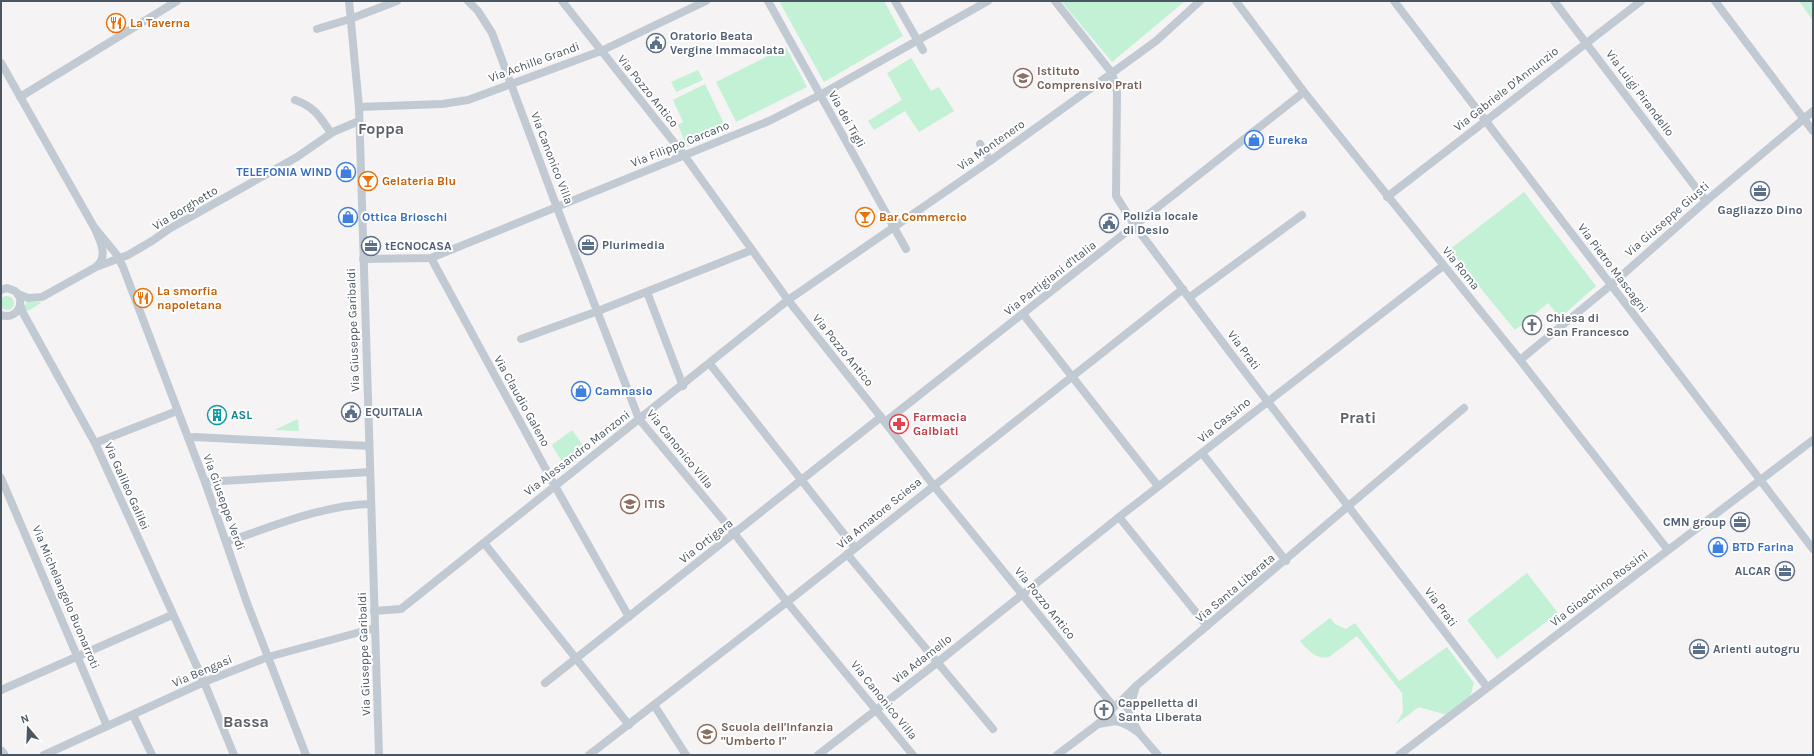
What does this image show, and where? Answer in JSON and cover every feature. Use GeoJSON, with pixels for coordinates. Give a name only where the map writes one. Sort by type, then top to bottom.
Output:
{"type":"FeatureCollection","features":[{"type":"Feature","properties":{"kind":"street"},"geometry":{"type":"LineString","coordinates":[[20,97],[177,1]]}},
{"type":"Feature","properties":{"kind":"street","name":"Via Giuseppe Garibaldi"},"geometry":{"type":"LineString","coordinates":[[349,1],[359,107],[379,755]]}},
{"type":"Feature","properties":{"kind":"street"},"geometry":{"type":"LineString","coordinates":[[317,29],[350,19],[397,1]]}},
{"type":"Feature","properties":{"kind":"street","name":"Via Canonico Villa"},"geometry":{"type":"LineString","coordinates":[[468,1],[478,11],[492,33],[556,206],[639,419],[734,533],[787,602],[913,755]]}},
{"type":"Feature","properties":{"kind":"street","name":"Via Pozzo Antico"},"geometry":{"type":"LineString","coordinates":[[562,1],[600,51],[684,155],[788,300],[883,419],[934,486],[1115,707]]}},
{"type":"Feature","properties":{"kind":"street","name":"Via Achille Grandi"},"geometry":{"type":"LineString","coordinates":[[359,107],[442,104],[468,100],[600,51],[706,1]]}},
{"type":"Feature","properties":{"kind":"street","name":"Via dei Tigli"},"geometry":{"type":"LineString","coordinates":[[768,1],[906,249]]}},
{"type":"Feature","properties":{"kind":"street"},"geometry":{"type":"LineString","coordinates":[[895,1],[923,50]]}},
{"type":"Feature","properties":{"kind":"street","name":"Via Filippo Carcano"},"geometry":{"type":"LineString","coordinates":[[363,259],[431,258],[556,206],[769,121],[820,95],[988,1]]}},
{"type":"Feature","properties":{"kind":"street","name":"Via Prati"},"geometry":{"type":"LineString","coordinates":[[1055,1],[1112,73],[1117,92],[1116,196],[1134,226],[1190,297],[1267,401],[1487,687]]}},
{"type":"Feature","properties":{"kind":"street","name":"Via Montenero"},"geometry":{"type":"LineString","coordinates":[[788,300],[990,161],[1112,73],[1156,40],[1200,1]]}},
{"type":"Feature","properties":{"kind":"street","name":"Via Roma"},"geometry":{"type":"LineString","coordinates":[[1236,1],[1304,92],[1387,197],[1520,360],[1668,550]]}},
{"type":"Feature","properties":{"kind":"street","name":"Via Pietro Mascagni"},"geometry":{"type":"LineString","coordinates":[[1394,1],[1813,549]]}},
{"type":"Feature","properties":{"kind":"street","name":"Via Luigi Pirandello"},"geometry":{"type":"LineString","coordinates":[[1554,1],[1706,201]]}},
{"type":"Feature","properties":{"kind":"street","name":"Via Gabriele D'Annunzio"},"geometry":{"type":"LineString","coordinates":[[1387,197],[1641,1]]}},
{"type":"Feature","properties":{"kind":"street"},"geometry":{"type":"LineString","coordinates":[[1715,1],[1813,131]]}},
{"type":"Feature","properties":{"kind":"street"},"geometry":{"type":"LineString","coordinates":[[1,63],[94,227],[103,252],[102,260],[96,267]]}},
{"type":"Feature","properties":{"kind":"street","name":"Via Partigiani d'Italia"},"geometry":{"type":"LineString","coordinates":[[883,419],[1023,314],[1304,92]]}},
{"type":"Feature","properties":{"kind":"street"},"geometry":{"type":"LineString","coordinates":[[295,100],[314,109],[331,133]]}},
{"type":"Feature","properties":{"kind":"street","name":"Via Giuseppe Giusti"},"geometry":{"type":"LineString","coordinates":[[1520,360],[1611,285],[1706,201],[1813,111]]}},
{"type":"Feature","properties":{"kind":"street","name":"Via Borghetto"},"geometry":{"type":"LineString","coordinates":[[1,290],[11,289],[25,298],[42,297],[96,267],[119,258],[145,245],[297,156],[331,133],[359,121]]}},
{"type":"Feature","properties":{"kind":"street"},"geometry":{"type":"LineString","coordinates":[[980,144],[990,161]]}},
{"type":"Feature","properties":{"kind":"street"},"geometry":{"type":"LineString","coordinates":[[1190,297],[1302,215]]}},
{"type":"Feature","properties":{"kind":"street","name":"Via Giuseppe Verdi"},"geometry":{"type":"LineString","coordinates":[[94,227],[119,258],[205,482],[268,657],[306,755]]}},
{"type":"Feature","properties":{"kind":"street"},"geometry":{"type":"LineString","coordinates":[[521,339],[598,311],[752,250]]}},
{"type":"Feature","properties":{"kind":"street","name":"Via Claudio Galeno"},"geometry":{"type":"LineString","coordinates":[[431,258],[555,486],[629,617]]}},
{"type":"Feature","properties":{"kind":"street","name":"Via Cassino"},"geometry":{"type":"LineString","coordinates":[[1022,595],[1119,516],[1443,266]]}},
{"type":"Feature","properties":{"kind":"street","name":"Via Amatore Sciesa"},"geometry":{"type":"LineString","coordinates":[[589,755],[787,602],[1183,289]]}},
{"type":"Feature","properties":{"kind":"street"},"geometry":{"type":"LineString","coordinates":[[647,292],[683,386]]}},
{"type":"Feature","properties":{"kind":"street"},"geometry":{"type":"LineString","coordinates":[[1,322],[13,315],[18,310],[20,304],[18,294]]}},
{"type":"Feature","properties":{"kind":"street","name":"Via Alessandro Manzoni"},"geometry":{"type":"LineString","coordinates":[[374,610],[401,609],[639,419],[683,386],[788,300]]}},
{"type":"Feature","properties":{"kind":"street","name":"Via Galileo Galilei"},"geometry":{"type":"LineString","coordinates":[[20,304],[21,310],[95,443],[172,615],[204,682],[234,755]]}},
{"type":"Feature","properties":{"kind":"street"},"geometry":{"type":"LineString","coordinates":[[1023,314],[1158,486]]}},
{"type":"Feature","properties":{"kind":"street"},"geometry":{"type":"LineString","coordinates":[[1,315],[13,315]]}},
{"type":"Feature","properties":{"kind":"street"},"geometry":{"type":"LineString","coordinates":[[710,364],[855,548]]}},
{"type":"Feature","properties":{"kind":"street","name":"Via Santa Liberata"},"geometry":{"type":"LineString","coordinates":[[1057,755],[1098,724],[1136,686],[1286,561],[1348,506],[1464,408]]}},
{"type":"Feature","properties":{"kind":"street"},"geometry":{"type":"LineString","coordinates":[[95,443],[177,411]]}},
{"type":"Feature","properties":{"kind":"street","name":"Via Ortigara"},"geometry":{"type":"LineString","coordinates":[[545,683],[801,480],[883,419]]}},
{"type":"Feature","properties":{"kind":"street"},"geometry":{"type":"LineString","coordinates":[[188,438],[195,437],[369,446]]}},
{"type":"Feature","properties":{"kind":"street","name":"Via Gioachino Rossini"},"geometry":{"type":"LineString","coordinates":[[1399,755],[1813,440]]}},
{"type":"Feature","properties":{"kind":"street"},"geometry":{"type":"LineString","coordinates":[[1202,453],[1286,561]]}},
{"type":"Feature","properties":{"kind":"street"},"geometry":{"type":"LineString","coordinates":[[205,482],[370,472]]}},
{"type":"Feature","properties":{"kind":"street","name":"Via Michelangelo Buonarroti"},"geometry":{"type":"LineString","coordinates":[[1,478],[107,726]]}},
{"type":"Feature","properties":{"kind":"street"},"geometry":{"type":"LineString","coordinates":[[226,542],[317,512],[359,504],[371,504]]}},
{"type":"Feature","properties":{"kind":"street"},"geometry":{"type":"LineString","coordinates":[[1119,516],[1207,626]]}},
{"type":"Feature","properties":{"kind":"street"},"geometry":{"type":"LineString","coordinates":[[484,543],[629,725]]}},
{"type":"Feature","properties":{"kind":"street"},"geometry":{"type":"LineString","coordinates":[[847,554],[993,729]]}},
{"type":"Feature","properties":{"kind":"street","name":"Via Adamello"},"geometry":{"type":"LineString","coordinates":[[818,755],[1022,595]]}},
{"type":"Feature","properties":{"kind":"street"},"geometry":{"type":"LineString","coordinates":[[1,690],[172,615]]}},
{"type":"Feature","properties":{"kind":"street","name":"Via Bengasi"},"geometry":{"type":"LineString","coordinates":[[44,755],[204,682],[268,657],[375,628]]}},
{"type":"Feature","properties":{"kind":"street"},"geometry":{"type":"LineString","coordinates":[[1117,721],[1124,721],[1129,712],[1136,686]]}},
{"type":"Feature","properties":{"kind":"street"},"geometry":{"type":"LineString","coordinates":[[654,705],[686,755]]}},
{"type":"Feature","properties":{"kind":"street"},"geometry":{"type":"LineString","coordinates":[[1139,733],[1126,706],[1115,707],[1112,716],[1117,721],[1130,726],[1139,733],[1158,755]]}},
{"type":"Feature","properties":{"kind":"street"},"geometry":{"type":"LineString","coordinates":[[133,715],[152,755]]}},
{"type":"Feature","properties":{"kind":"street","name":"Via Santa Liberata"},"geometry":{"type":"LineString","coordinates":[[1098,724],[1117,721]]}},
{"type":"Feature","properties":{"kind":"green space"},"geometry":{"type":"Polygon","coordinates":[[[779,1],[884,1],[903,36],[824,82],[779,1]]]}},
{"type":"Feature","properties":{"kind":"green space"},"geometry":{"type":"Polygon","coordinates":[[[1061,1],[1185,1],[1112,62],[1061,1]]]}},
{"type":"Feature","properties":{"kind":"green space"},"geometry":{"type":"Polygon","coordinates":[[[1799,1],[1813,1],[1813,21],[1799,1]]]}},
{"type":"Feature","properties":{"kind":"green space"},"geometry":{"type":"Polygon","coordinates":[[[786,47],[807,87],[736,122],[716,82],[786,47]]]}},
{"type":"Feature","properties":{"kind":"green space"},"geometry":{"type":"Polygon","coordinates":[[[911,58],[931,91],[939,87],[954,111],[919,132],[905,111],[874,130],[868,121],[902,100],[887,73],[911,58]]]}},
{"type":"Feature","properties":{"kind":"green space"},"geometry":{"type":"Polygon","coordinates":[[[698,70],[703,80],[676,92],[671,82],[698,70]]]}},
{"type":"Feature","properties":{"kind":"green space"},"geometry":{"type":"Polygon","coordinates":[[[705,84],[727,130],[687,147],[678,125],[683,122],[673,100],[705,84]]]}},
{"type":"Feature","properties":{"kind":"green space"},"geometry":{"type":"Polygon","coordinates":[[[1524,192],[1596,286],[1560,318],[1548,303],[1515,330],[1449,250],[1524,192]]]}},
{"type":"Feature","properties":{"kind":"green space"},"geometry":{"type":"Polygon","coordinates":[[[4,296],[10,296],[14,300],[14,306],[10,310],[4,310],[0,306],[0,300],[4,296]]]}},
{"type":"Feature","properties":{"kind":"green space"},"geometry":{"type":"Polygon","coordinates":[[[27,302],[41,303],[28,311],[23,307],[27,302]]]}},
{"type":"Feature","properties":{"kind":"green space"},"geometry":{"type":"Polygon","coordinates":[[[298,419],[299,431],[274,430],[298,419]]]}},
{"type":"Feature","properties":{"kind":"green space"},"geometry":{"type":"Polygon","coordinates":[[[572,430],[588,452],[566,469],[552,445],[572,430]]]}},
{"type":"Feature","properties":{"kind":"green space"},"geometry":{"type":"Polygon","coordinates":[[[1527,573],[1558,613],[1497,659],[1467,620],[1527,573]]]}},
{"type":"Feature","properties":{"kind":"green space"},"geometry":{"type":"Polygon","coordinates":[[[1330,618],[1335,624],[1346,629],[1355,623],[1399,681],[1447,647],[1474,683],[1470,697],[1447,715],[1419,707],[1396,724],[1403,712],[1402,693],[1357,636],[1329,657],[1324,658],[1313,654],[1300,641],[1330,618]]]}},
{"type":"Feature","properties":{"kind":"place","name":"La Taverna"},"geometry":{"type":"Point","coordinates":[116,23]}},
{"type":"Feature","properties":{"kind":"place","name":"Oratorio Beata Vergine Immacolata"},"geometry":{"type":"Point","coordinates":[656,43]}},
{"type":"Feature","properties":{"kind":"place","name":"Istituto Comprensivo Prati"},"geometry":{"type":"Point","coordinates":[1023,78]}},
{"type":"Feature","properties":{"kind":"place","name":"Eureka"},"geometry":{"type":"Point","coordinates":[1254,140]}},
{"type":"Feature","properties":{"kind":"place","name":"TELEFONIA WIND"},"geometry":{"type":"Point","coordinates":[346,172]}},
{"type":"Feature","properties":{"kind":"place","name":"Gelateria Blu"},"geometry":{"type":"Point","coordinates":[368,181]}},
{"type":"Feature","properties":{"kind":"place","name":"Gagliazzo Dino"},"geometry":{"type":"Point","coordinates":[1760,191]}},
{"type":"Feature","properties":{"kind":"place","name":"Ottica Brioschi"},"geometry":{"type":"Point","coordinates":[348,217]}},
{"type":"Feature","properties":{"kind":"place","name":"Bar Commercio"},"geometry":{"type":"Point","coordinates":[865,217]}},
{"type":"Feature","properties":{"kind":"place","name":"Polizia locale di Desio"},"geometry":{"type":"Point","coordinates":[1109,223]}},
{"type":"Feature","properties":{"kind":"place","name":"Plurimedia"},"geometry":{"type":"Point","coordinates":[588,245]}},
{"type":"Feature","properties":{"kind":"place","name":"tECNOCASA"},"geometry":{"type":"Point","coordinates":[371,246]}},
{"type":"Feature","properties":{"kind":"place","name":"La smorfia napoletana"},"geometry":{"type":"Point","coordinates":[143,298]}},
{"type":"Feature","properties":{"kind":"place","name":"Chiesa di San Francesco"},"geometry":{"type":"Point","coordinates":[1532,325]}},
{"type":"Feature","properties":{"kind":"place","name":"Camnasio"},"geometry":{"type":"Point","coordinates":[581,391]}},
{"type":"Feature","properties":{"kind":"place","name":"EQUITALIA"},"geometry":{"type":"Point","coordinates":[351,412]}},
{"type":"Feature","properties":{"kind":"place","name":"ASL"},"geometry":{"type":"Point","coordinates":[217,415]}},
{"type":"Feature","properties":{"kind":"place","name":"Farmacia Galbiati"},"geometry":{"type":"Point","coordinates":[899,424]}},
{"type":"Feature","properties":{"kind":"place","name":"ITIS"},"geometry":{"type":"Point","coordinates":[630,504]}},
{"type":"Feature","properties":{"kind":"place","name":"CMN group"},"geometry":{"type":"Point","coordinates":[1740,522]}},
{"type":"Feature","properties":{"kind":"place","name":"BTD Farina"},"geometry":{"type":"Point","coordinates":[1718,547]}},
{"type":"Feature","properties":{"kind":"place","name":"ALCAR"},"geometry":{"type":"Point","coordinates":[1785,571]}},
{"type":"Feature","properties":{"kind":"place","name":"Arienti autogru"},"geometry":{"type":"Point","coordinates":[1699,649]}},
{"type":"Feature","properties":{"kind":"place","name":"Cappelletta di Santa Liberata"},"geometry":{"type":"Point","coordinates":[1104,710]}},
{"type":"Feature","properties":{"kind":"place","name":"Scuola dell'Infanzia \"Umberto I\""},"geometry":{"type":"Point","coordinates":[707,734]}},
{"type":"Feature","properties":{"kind":"district","name":"Foppa"},"geometry":{"type":"Point","coordinates":[381,128]}},
{"type":"Feature","properties":{"kind":"district","name":"Prati"},"geometry":{"type":"Point","coordinates":[1358,417]}},
{"type":"Feature","properties":{"kind":"district","name":"Bassa"},"geometry":{"type":"Point","coordinates":[246,721]}}]}
